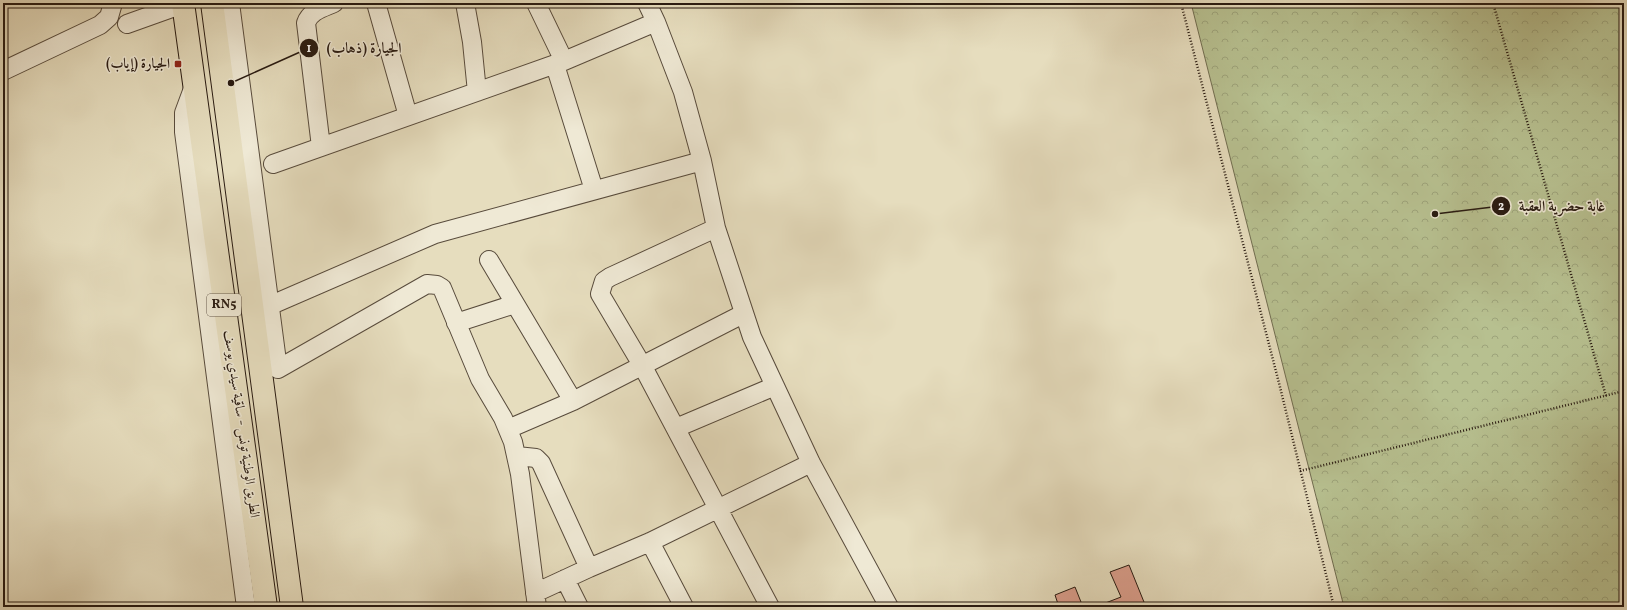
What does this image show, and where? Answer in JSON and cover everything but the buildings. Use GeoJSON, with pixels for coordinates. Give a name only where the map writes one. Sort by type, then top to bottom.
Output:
{"type":"FeatureCollection","features":[{"type":"Feature","properties":{"kind":"highway","name":"الطريق الوطنية تونس - ساقية سيدي يوسف"},"geometry":{"type":"LineString","coordinates":[[183,3],[266,607]]}},
{"type":"Feature","properties":{"kind":"highway","name":"الطريق الوطنية تونس - ساقية سيدي يوسف"},"geometry":{"type":"LineString","coordinates":[[212,3],[292,607]]}},
{"type":"Feature","properties":{"kind":"street"},"geometry":{"type":"LineString","coordinates":[[3,71],[100,25],[109,17],[113,3]]}},
{"type":"Feature","properties":{"kind":"street"},"geometry":{"type":"LineString","coordinates":[[127,24],[183,3]]}},
{"type":"Feature","properties":{"kind":"street"},"geometry":{"type":"LineString","coordinates":[[230,3],[278,369],[427,284],[437,285],[442,288],[480,379],[508,429],[517,456],[536,600],[565,579],[650,542],[811,463]]}},
{"type":"Feature","properties":{"kind":"street"},"geometry":{"type":"LineString","coordinates":[[321,147],[306,23],[308,16],[313,12],[334,3]]}},
{"type":"Feature","properties":{"kind":"street"},"geometry":{"type":"LineString","coordinates":[[376,3],[408,116]]}},
{"type":"Feature","properties":{"kind":"street"},"geometry":{"type":"LineString","coordinates":[[465,3],[472,42],[476,92]]}},
{"type":"Feature","properties":{"kind":"street"},"geometry":{"type":"LineString","coordinates":[[536,3],[559,63],[594,190]]}},
{"type":"Feature","properties":{"kind":"street"},"geometry":{"type":"LineString","coordinates":[[647,3],[656,22],[682,92],[702,161],[716,228],[743,314],[811,463],[889,607]]}},
{"type":"Feature","properties":{"kind":"street"},"geometry":{"type":"LineString","coordinates":[[273,164],[559,63],[656,22]]}},
{"type":"Feature","properties":{"kind":"street"},"geometry":{"type":"LineString","coordinates":[[194,86],[184,113],[184,132],[246,607]]}},
{"type":"Feature","properties":{"kind":"street"},"geometry":{"type":"LineString","coordinates":[[269,306],[435,234],[702,161]]}},
{"type":"Feature","properties":{"kind":"street"},"geometry":{"type":"LineString","coordinates":[[716,228],[610,277],[604,281],[600,294],[642,365],[770,607]]}},
{"type":"Feature","properties":{"kind":"street"},"geometry":{"type":"LineString","coordinates":[[489,260],[573,401]]}},
{"type":"Feature","properties":{"kind":"street"},"geometry":{"type":"LineString","coordinates":[[456,323],[515,304]]}},
{"type":"Feature","properties":{"kind":"street"},"geometry":{"type":"LineString","coordinates":[[508,429],[573,401],[743,314]]}},
{"type":"Feature","properties":{"kind":"street"},"geometry":{"type":"LineString","coordinates":[[676,428],[775,386]]}},
{"type":"Feature","properties":{"kind":"street"},"geometry":{"type":"LineString","coordinates":[[517,456],[532,457],[541,463],[589,568]]}},
{"type":"Feature","properties":{"kind":"street"},"geometry":{"type":"LineString","coordinates":[[650,542],[684,607]]}},
{"type":"Feature","properties":{"kind":"street"},"geometry":{"type":"LineString","coordinates":[[565,579],[579,607]]}},
{"type":"Feature","properties":{"kind":"path"},"geometry":{"type":"LineString","coordinates":[[1181,3],[1334,607]]}},
{"type":"Feature","properties":{"kind":"path"},"geometry":{"type":"LineString","coordinates":[[1493,3],[1606,396]]}},
{"type":"Feature","properties":{"kind":"path"},"geometry":{"type":"LineString","coordinates":[[1300,470],[1624,391]]}},
{"type":"Feature","properties":{"kind":"green space"},"geometry":{"type":"Polygon","coordinates":[[[1191,3],[1624,3],[1624,607],[1344,607],[1191,3]]]}},
{"type":"Feature","properties":{"kind":"place","name":"الجيارة (إياب)"},"geometry":{"type":"Point","coordinates":[178,64]}},
{"type":"Feature","properties":{"kind":"place","name":"الجيارة (ذهاب)"},"geometry":{"type":"Point","coordinates":[231,83]}},
{"type":"Feature","properties":{"kind":"place","name":"غابة حضرية العقبة"},"geometry":{"type":"Point","coordinates":[1435,214]}}]}
